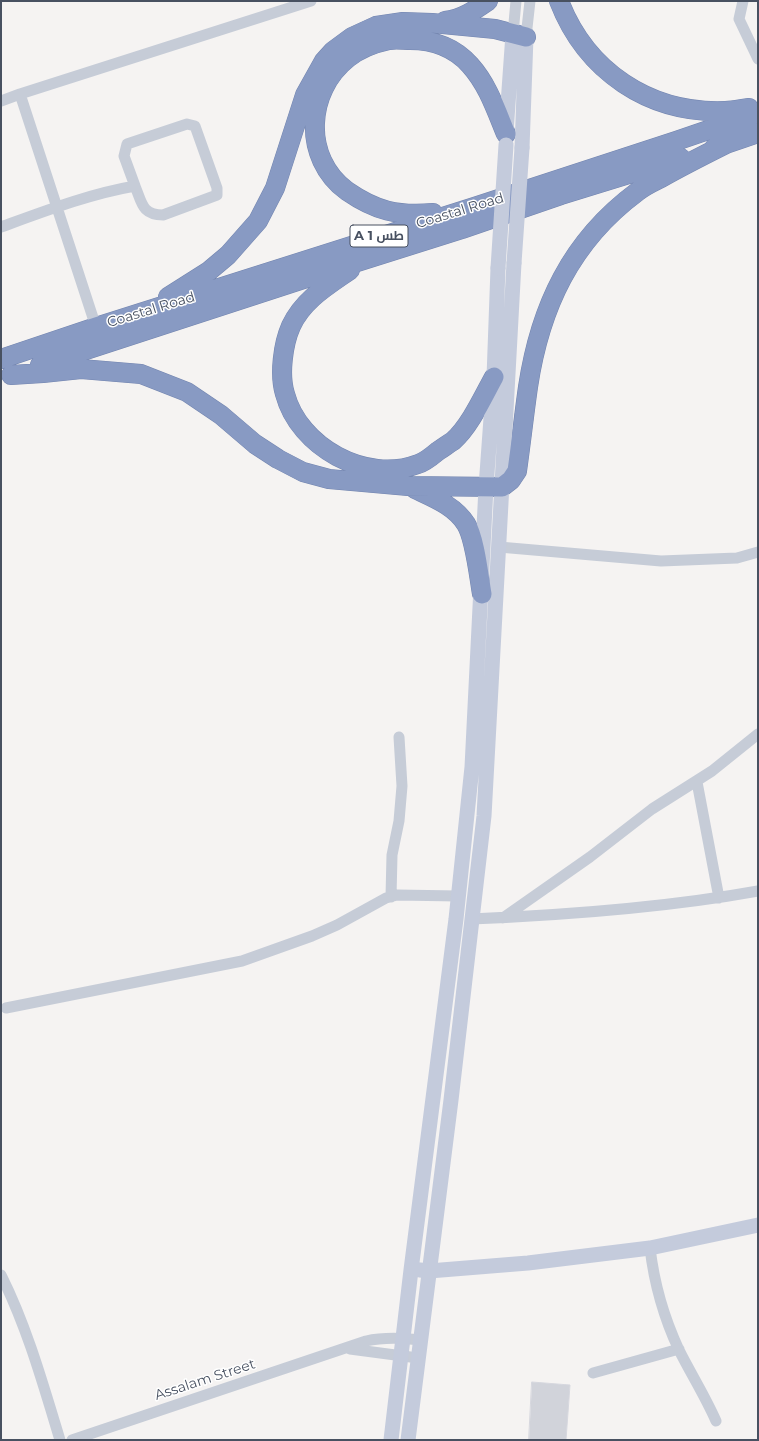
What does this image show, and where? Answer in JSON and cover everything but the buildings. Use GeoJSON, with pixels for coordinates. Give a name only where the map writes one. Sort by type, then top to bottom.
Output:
{"type":"FeatureCollection","features":[{"type":"Feature","properties":{"kind":"highway"},"geometry":{"type":"LineString","coordinates":[[432,23],[453,20],[472,12],[488,1]]}},
{"type":"Feature","properties":{"kind":"highway"},"geometry":{"type":"LineString","coordinates":[[559,1],[568,22],[593,57],[625,86],[663,103],[683,108],[725,111],[758,107]]}},
{"type":"Feature","properties":{"kind":"highway"},"geometry":{"type":"LineString","coordinates":[[141,313],[209,271],[232,251],[258,221],[275,188],[305,95],[317,72],[333,51],[352,37],[376,26],[403,22],[432,23],[495,29],[520,35]]}},
{"type":"Feature","properties":{"kind":"highway"},"geometry":{"type":"LineString","coordinates":[[474,207],[431,213],[401,214],[380,210],[358,198],[340,185],[330,174],[318,151],[316,138],[314,123],[316,109],[325,85],[332,73],[348,57],[364,48],[390,40],[422,40],[438,43],[450,48],[469,64],[487,87],[506,139]]}},
{"type":"Feature","properties":{"kind":"highway","name":"Coastal Road"},"geometry":{"type":"LineString","coordinates":[[1,359],[96,327],[676,142],[758,114]]}},
{"type":"Feature","properties":{"kind":"highway","name":"Coastal Road"},"geometry":{"type":"LineString","coordinates":[[6,376],[462,229],[561,195],[758,134]]}},
{"type":"Feature","properties":{"kind":"highway"},"geometry":{"type":"LineString","coordinates":[[6,376],[81,369],[141,374],[187,392],[221,415],[255,444],[278,460],[303,472],[329,479],[408,486],[494,487],[511,480],[517,471],[528,386],[540,331],[552,296],[570,263],[603,220],[638,191],[726,144]]}},
{"type":"Feature","properties":{"kind":"highway"},"geometry":{"type":"LineString","coordinates":[[360,261],[310,299],[300,311],[286,339],[282,369],[284,394],[293,414],[302,428],[322,447],[345,460],[372,469],[404,468],[419,464],[454,440],[473,416],[494,377]]}},
{"type":"Feature","properties":{"kind":"highway"},"geometry":{"type":"LineString","coordinates":[[408,486],[438,499],[459,514],[467,525],[472,538],[482,594]]}},
{"type":"Feature","properties":{"kind":"main road"},"geometry":{"type":"LineString","coordinates":[[408,1440],[451,1100],[485,808],[499,547],[494,487],[494,377],[498,268],[506,139],[520,35]]}},
{"type":"Feature","properties":{"kind":"main road"},"geometry":{"type":"LineString","coordinates":[[391,1440],[411,1270],[436,1084],[472,767],[482,594],[494,487],[514,262],[522,148],[520,35]]}},
{"type":"Feature","properties":{"kind":"main road"},"geometry":{"type":"LineString","coordinates":[[411,1270],[429,1271],[528,1263],[650,1248],[758,1225]]}},
{"type":"Feature","properties":{"kind":"street"},"geometry":{"type":"LineString","coordinates":[[1,101],[312,1]]}},
{"type":"Feature","properties":{"kind":"street"},"geometry":{"type":"LineString","coordinates":[[516,1],[520,35]]}},
{"type":"Feature","properties":{"kind":"street"},"geometry":{"type":"LineString","coordinates":[[520,35],[530,1]]}},
{"type":"Feature","properties":{"kind":"street"},"geometry":{"type":"LineString","coordinates":[[743,1],[739,19],[758,59]]}},
{"type":"Feature","properties":{"kind":"street"},"geometry":{"type":"LineString","coordinates":[[20,94],[96,327]]}},
{"type":"Feature","properties":{"kind":"street"},"geometry":{"type":"LineString","coordinates":[[187,124],[195,126],[218,188],[217,195],[163,216],[155,215],[145,210],[135,186],[124,156],[127,144],[187,124]]}},
{"type":"Feature","properties":{"kind":"street"},"geometry":{"type":"LineString","coordinates":[[1,227],[56,206],[121,188],[135,186]]}},
{"type":"Feature","properties":{"kind":"street"},"geometry":{"type":"LineString","coordinates":[[499,547],[661,561],[737,558],[758,552]]}},
{"type":"Feature","properties":{"kind":"street"},"geometry":{"type":"LineString","coordinates":[[503,918],[590,857],[652,809],[697,782],[758,734]]}},
{"type":"Feature","properties":{"kind":"street"},"geometry":{"type":"LineString","coordinates":[[390,897],[392,855],[399,821],[402,786],[399,737]]}},
{"type":"Feature","properties":{"kind":"street"},"geometry":{"type":"LineString","coordinates":[[697,782],[719,898]]}},
{"type":"Feature","properties":{"kind":"street"},"geometry":{"type":"LineString","coordinates":[[471,919],[503,918],[663,905],[719,898],[758,891]]}},
{"type":"Feature","properties":{"kind":"street"},"geometry":{"type":"LineString","coordinates":[[6,1008],[242,961],[312,936],[337,925],[379,902],[397,895],[458,896]]}},
{"type":"Feature","properties":{"kind":"street"},"geometry":{"type":"LineString","coordinates":[[650,1248],[652,1266],[662,1304],[679,1349],[703,1392],[716,1421]]}},
{"type":"Feature","properties":{"kind":"street"},"geometry":{"type":"LineString","coordinates":[[1,1275],[14,1300],[60,1440]]}},
{"type":"Feature","properties":{"kind":"street","name":"Assalam Street"},"geometry":{"type":"LineString","coordinates":[[72,1440],[376,1339],[403,1338],[421,1340]]}},
{"type":"Feature","properties":{"kind":"street"},"geometry":{"type":"LineString","coordinates":[[347,1349],[418,1358]]}},
{"type":"Feature","properties":{"kind":"street"},"geometry":{"type":"LineString","coordinates":[[592,1373],[679,1349]]}}]}
